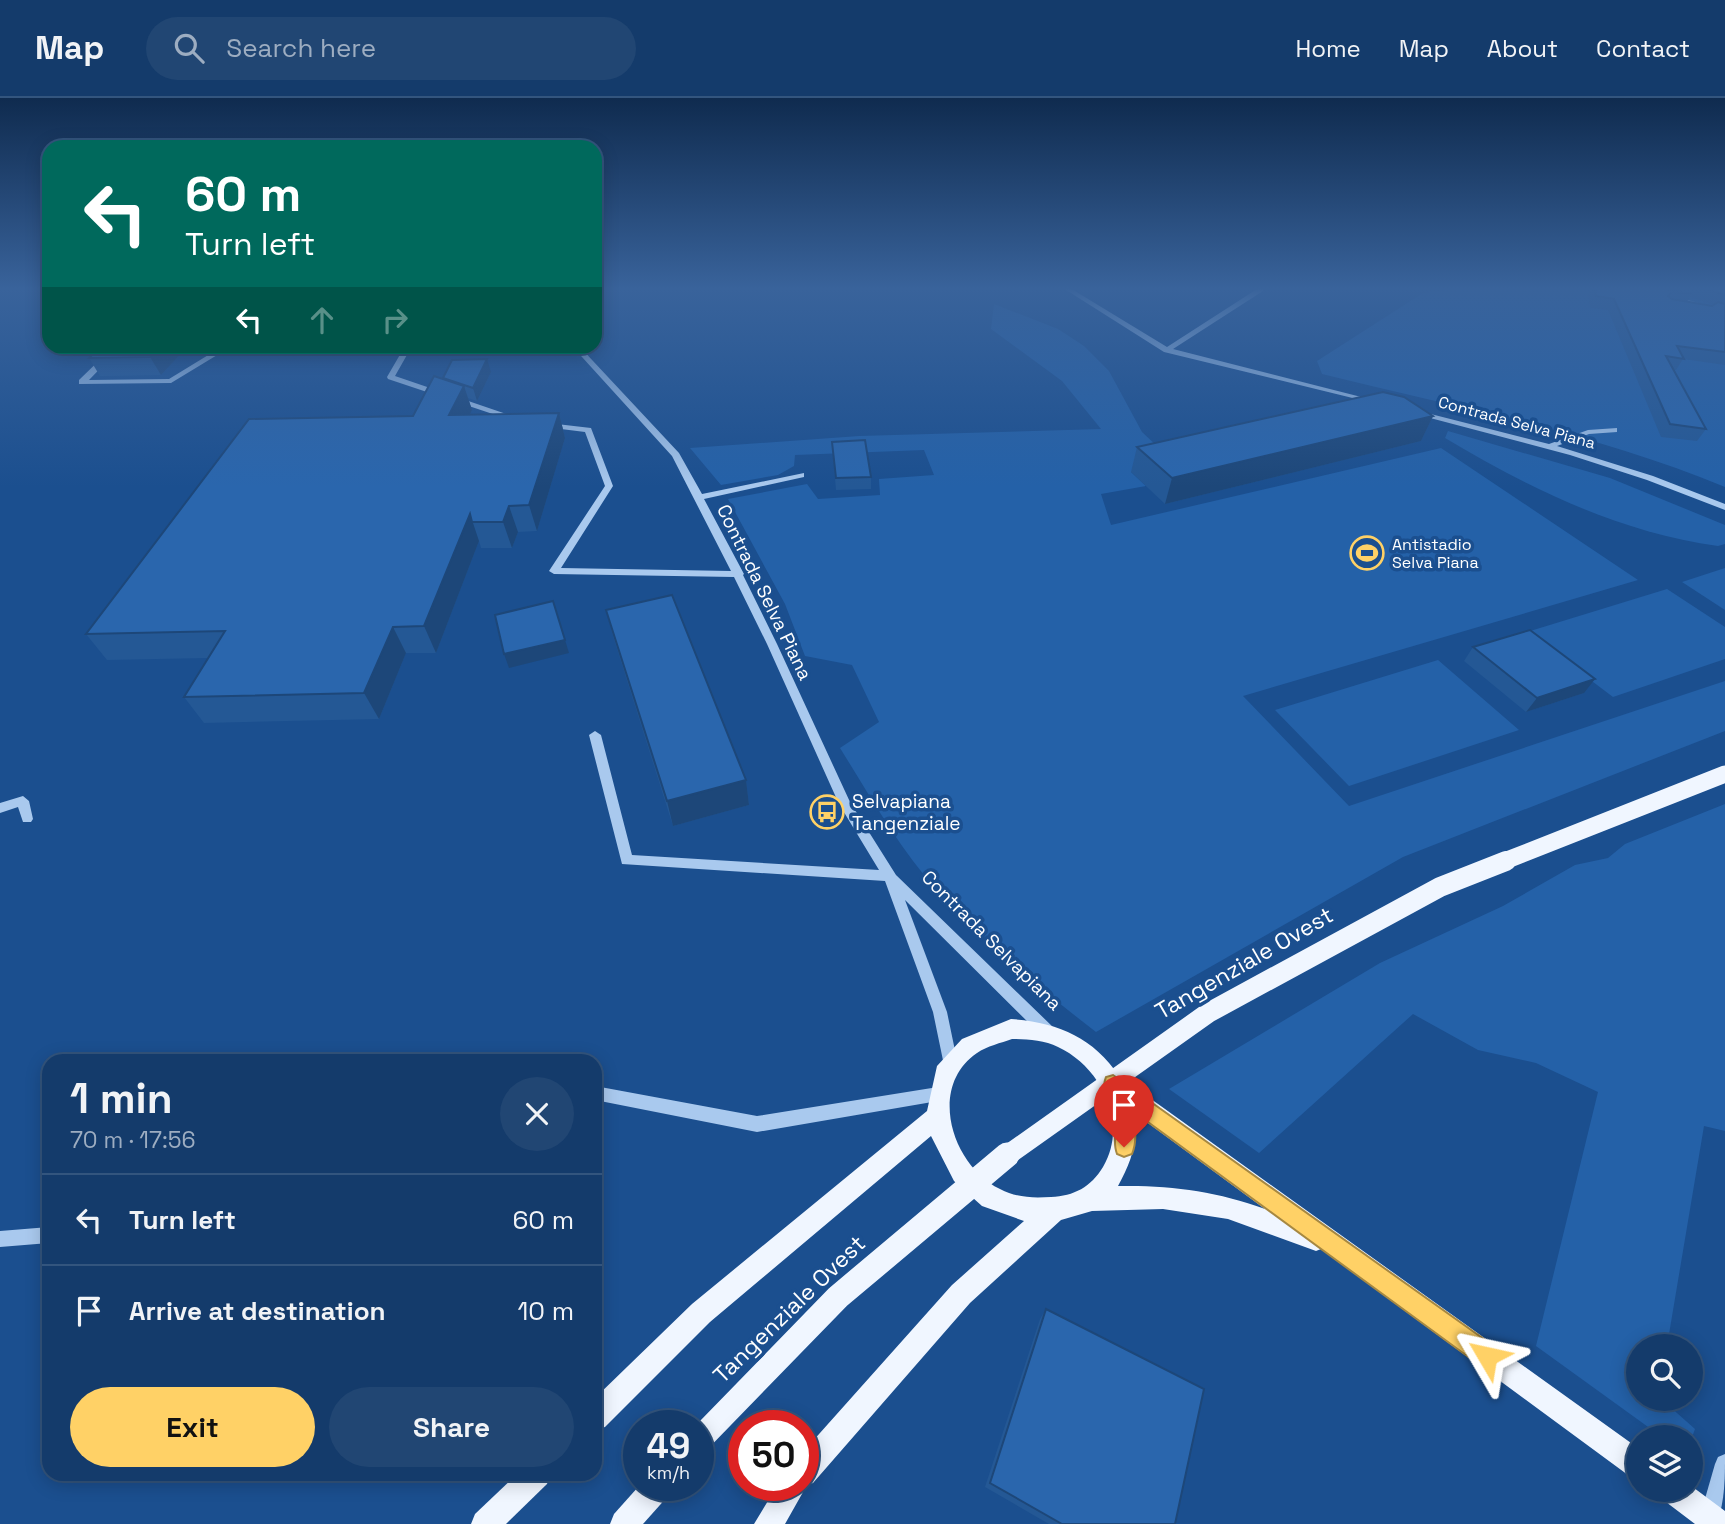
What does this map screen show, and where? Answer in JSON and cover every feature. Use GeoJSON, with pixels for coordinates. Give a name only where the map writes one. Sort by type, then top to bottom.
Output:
{"type":"FeatureCollection","features":[{"type":"Feature","properties":{"kind":"main road","name":"Tangenziale Ovest"},"geometry":{"type":"LineString","coordinates":[[714,1425],[838,1297],[1006,1156],[1208,1013],[1440,887],[1725,774]]}},
{"type":"Feature","properties":{"kind":"main road"},"geometry":{"type":"LineString","coordinates":[[1054,1212],[1027,1211],[1009,1206],[975,1187],[956,1167],[942,1143],[937,1105],[950,1065],[961,1051],[993,1033],[1011,1029],[1050,1034],[1086,1053],[1113,1084],[1626,1456]]}},
{"type":"Feature","properties":{"kind":"main road"},"geometry":{"type":"LineString","coordinates":[[1089,1199],[1105,1185],[1118,1167],[1124,1147],[1125,1126],[1113,1084]]}},
{"type":"Feature","properties":{"kind":"main road"},"geometry":{"type":"LineString","coordinates":[[602,1410],[701,1313],[937,1105]]}},
{"type":"Feature","properties":{"kind":"main road"},"geometry":{"type":"LineString","coordinates":[[819,1455],[961,1294],[1054,1212],[1089,1199],[1163,1197],[1228,1207],[1335,1247]]}},
{"type":"Feature","properties":{"kind":"main road"},"geometry":{"type":"LineString","coordinates":[[485,1524],[530,1481]]}},
{"type":"Feature","properties":{"kind":"main road"},"geometry":{"type":"LineString","coordinates":[[624,1524],[645,1501]]}},
{"type":"Feature","properties":{"kind":"main road"},"geometry":{"type":"LineString","coordinates":[[768,1524],[783,1501]]}},
{"type":"Feature","properties":{"kind":"main road"},"geometry":{"type":"LineString","coordinates":[[1690,1502],[1714,1520]]}},
{"type":"Feature","properties":{"kind":"street"},"geometry":{"type":"LineString","coordinates":[[109,355],[82,382],[171,381],[215,355]]}},
{"type":"Feature","properties":{"kind":"street"},"geometry":{"type":"LineString","coordinates":[[404,355],[391,377],[524,422]]}},
{"type":"Feature","properties":{"kind":"street","name":"Contrada Selva Piana"},"geometry":{"type":"LineString","coordinates":[[583,355],[676,455],[739,574],[845,804],[890,876]]}},
{"type":"Feature","properties":{"kind":"street"},"geometry":{"type":"LineString","coordinates":[[1186,355],[1379,402]]}},
{"type":"Feature","properties":{"kind":"street","name":"Contrada Selva Piana"},"geometry":{"type":"LineString","coordinates":[[1406,409],[1551,445],[1637,471],[1725,507]]}},
{"type":"Feature","properties":{"kind":"street"},"geometry":{"type":"LineString","coordinates":[[537,424],[588,430],[609,486],[554,571],[739,574]]}},
{"type":"Feature","properties":{"kind":"street"},"geometry":{"type":"LineString","coordinates":[[1551,445],[1588,432],[1614,430]]}},
{"type":"Feature","properties":{"kind":"street"},"geometry":{"type":"LineString","coordinates":[[699,497],[801,475]]}},
{"type":"Feature","properties":{"kind":"street"},"geometry":{"type":"LineString","coordinates":[[595,735],[627,860],[890,876]]}},
{"type":"Feature","properties":{"kind":"street"},"geometry":{"type":"LineString","coordinates":[[0,808],[23,801],[27,819]]}},
{"type":"Feature","properties":{"kind":"street","name":"Contrada Selvapiana"},"geometry":{"type":"LineString","coordinates":[[890,876],[1050,1034]]}},
{"type":"Feature","properties":{"kind":"street","name":"Contrada Selvapiana"},"geometry":{"type":"LineString","coordinates":[[890,876],[940,1012],[950,1065]]}},
{"type":"Feature","properties":{"kind":"street"},"geometry":{"type":"LineString","coordinates":[[602,1094],[758,1124],[937,1105]]}},
{"type":"Feature","properties":{"kind":"street"},"geometry":{"type":"LineString","coordinates":[[0,1239],[42,1236]]}},
{"type":"Feature","properties":{"kind":"street"},"geometry":{"type":"LineString","coordinates":[[1714,1520],[1725,1464]]}},
{"type":"Feature","properties":{"kind":"shaded area"},"geometry":{"type":"Polygon","coordinates":[[[1026,355],[1093,355],[1109,371],[1142,432],[1174,462],[1131,472],[1146,486],[1101,494],[1111,525],[1441,448],[1638,580],[1243,696],[1349,806],[1725,681],[1725,731],[1403,857],[1096,1032],[993,947],[937,890],[898,839],[840,748],[879,722],[852,665],[805,656],[785,604],[728,499],[807,484],[818,499],[880,495],[879,479],[934,475],[924,450],[795,455],[794,466],[778,475],[721,485],[690,448],[859,436],[1101,429],[1062,381],[1026,355]]]}},
{"type":"Feature","properties":{"kind":"shaded area"},"geometry":{"type":"Polygon","coordinates":[[[1327,355],[1725,355],[1725,487],[1676,468],[1577,437],[1322,374],[1317,361],[1327,355]]]}},
{"type":"Feature","properties":{"kind":"shaded area"},"geometry":{"type":"Polygon","coordinates":[[[1448,431],[1610,478],[1725,525],[1725,544],[1718,546],[1645,530],[1576,506],[1445,438],[1448,431]]]}},
{"type":"Feature","properties":{"kind":"shaded area"},"geometry":{"type":"Polygon","coordinates":[[[1725,568],[1725,610],[1682,582],[1725,568]]]}},
{"type":"Feature","properties":{"kind":"shaded area"},"geometry":{"type":"Polygon","coordinates":[[[1667,589],[1725,627],[1725,659],[1613,697],[1527,632],[1667,589]]]}},
{"type":"Feature","properties":{"kind":"shaded area"},"geometry":{"type":"Polygon","coordinates":[[[1438,660],[1519,730],[1349,786],[1275,710],[1438,660]]]}},
{"type":"Feature","properties":{"kind":"shaded area"},"geometry":{"type":"Polygon","coordinates":[[[1725,804],[1725,1131],[1704,1126],[1669,1334],[1626,1334],[1626,1411],[1536,1346],[1598,1092],[1536,1063],[1478,1050],[1413,1014],[1259,1153],[1169,1089],[1380,963],[1503,906],[1575,865],[1608,858],[1625,844],[1725,804]]]}},
{"type":"Feature","properties":{"kind":"shaded area"},"geometry":{"type":"Polygon","coordinates":[[[1626,1411],[1675,1411],[1690,1425],[1645,1425],[1626,1411]]]}},
{"type":"Feature","properties":{"kind":"building"},"geometry":{"type":"Polygon","coordinates":[[[92,355],[152,355],[150,357],[89,358],[92,355]]]}},
{"type":"Feature","properties":{"kind":"building"},"geometry":{"type":"Polygon","coordinates":[[[1639,355],[1682,355],[1684,359],[1666,356],[1706,429],[1670,424],[1639,355]]]}},
{"type":"Feature","properties":{"kind":"building"},"geometry":{"type":"Polygon","coordinates":[[[487,359],[473,388],[443,378],[452,360],[487,359]]]}},
{"type":"Feature","properties":{"kind":"building"},"geometry":{"type":"Polygon","coordinates":[[[434,376],[464,386],[449,415],[559,413],[529,505],[509,506],[503,522],[472,522],[470,514],[424,626],[393,627],[364,693],[184,697],[225,631],[86,634],[249,419],[413,416],[434,376]]]}},
{"type":"Feature","properties":{"kind":"building"},"geometry":{"type":"Polygon","coordinates":[[[1383,392],[1404,397],[1433,416],[1172,478],[1137,447],[1383,392]]]}},
{"type":"Feature","properties":{"kind":"building"},"geometry":{"type":"Polygon","coordinates":[[[865,440],[871,477],[836,478],[832,442],[865,440]]]}},
{"type":"Feature","properties":{"kind":"building"},"geometry":{"type":"Polygon","coordinates":[[[672,595],[746,780],[667,801],[606,610],[672,595]]]}},
{"type":"Feature","properties":{"kind":"building"},"geometry":{"type":"Polygon","coordinates":[[[553,601],[565,640],[504,654],[495,615],[553,601]]]}},
{"type":"Feature","properties":{"kind":"building"},"geometry":{"type":"Polygon","coordinates":[[[1530,630],[1595,679],[1537,698],[1473,647],[1530,630]]]}},
{"type":"Feature","properties":{"kind":"building"},"geometry":{"type":"Polygon","coordinates":[[[1046,1309],[1204,1389],[1175,1524],[1062,1524],[990,1483],[1046,1309]]]}},
{"type":"Feature","properties":{"kind":"place","name":"Antistadio Selva Piana"},"geometry":{"type":"Point","coordinates":[1367,553]}},
{"type":"Feature","properties":{"kind":"place","name":"Selvapiana Tangenziale"},"geometry":{"type":"Point","coordinates":[827,812]}},
{"type":"Feature","properties":{"kind":"route"},"geometry":{"type":"LineString","coordinates":[[1124,1147],[1125,1126],[1113,1084],[1487,1356]]}}]}
